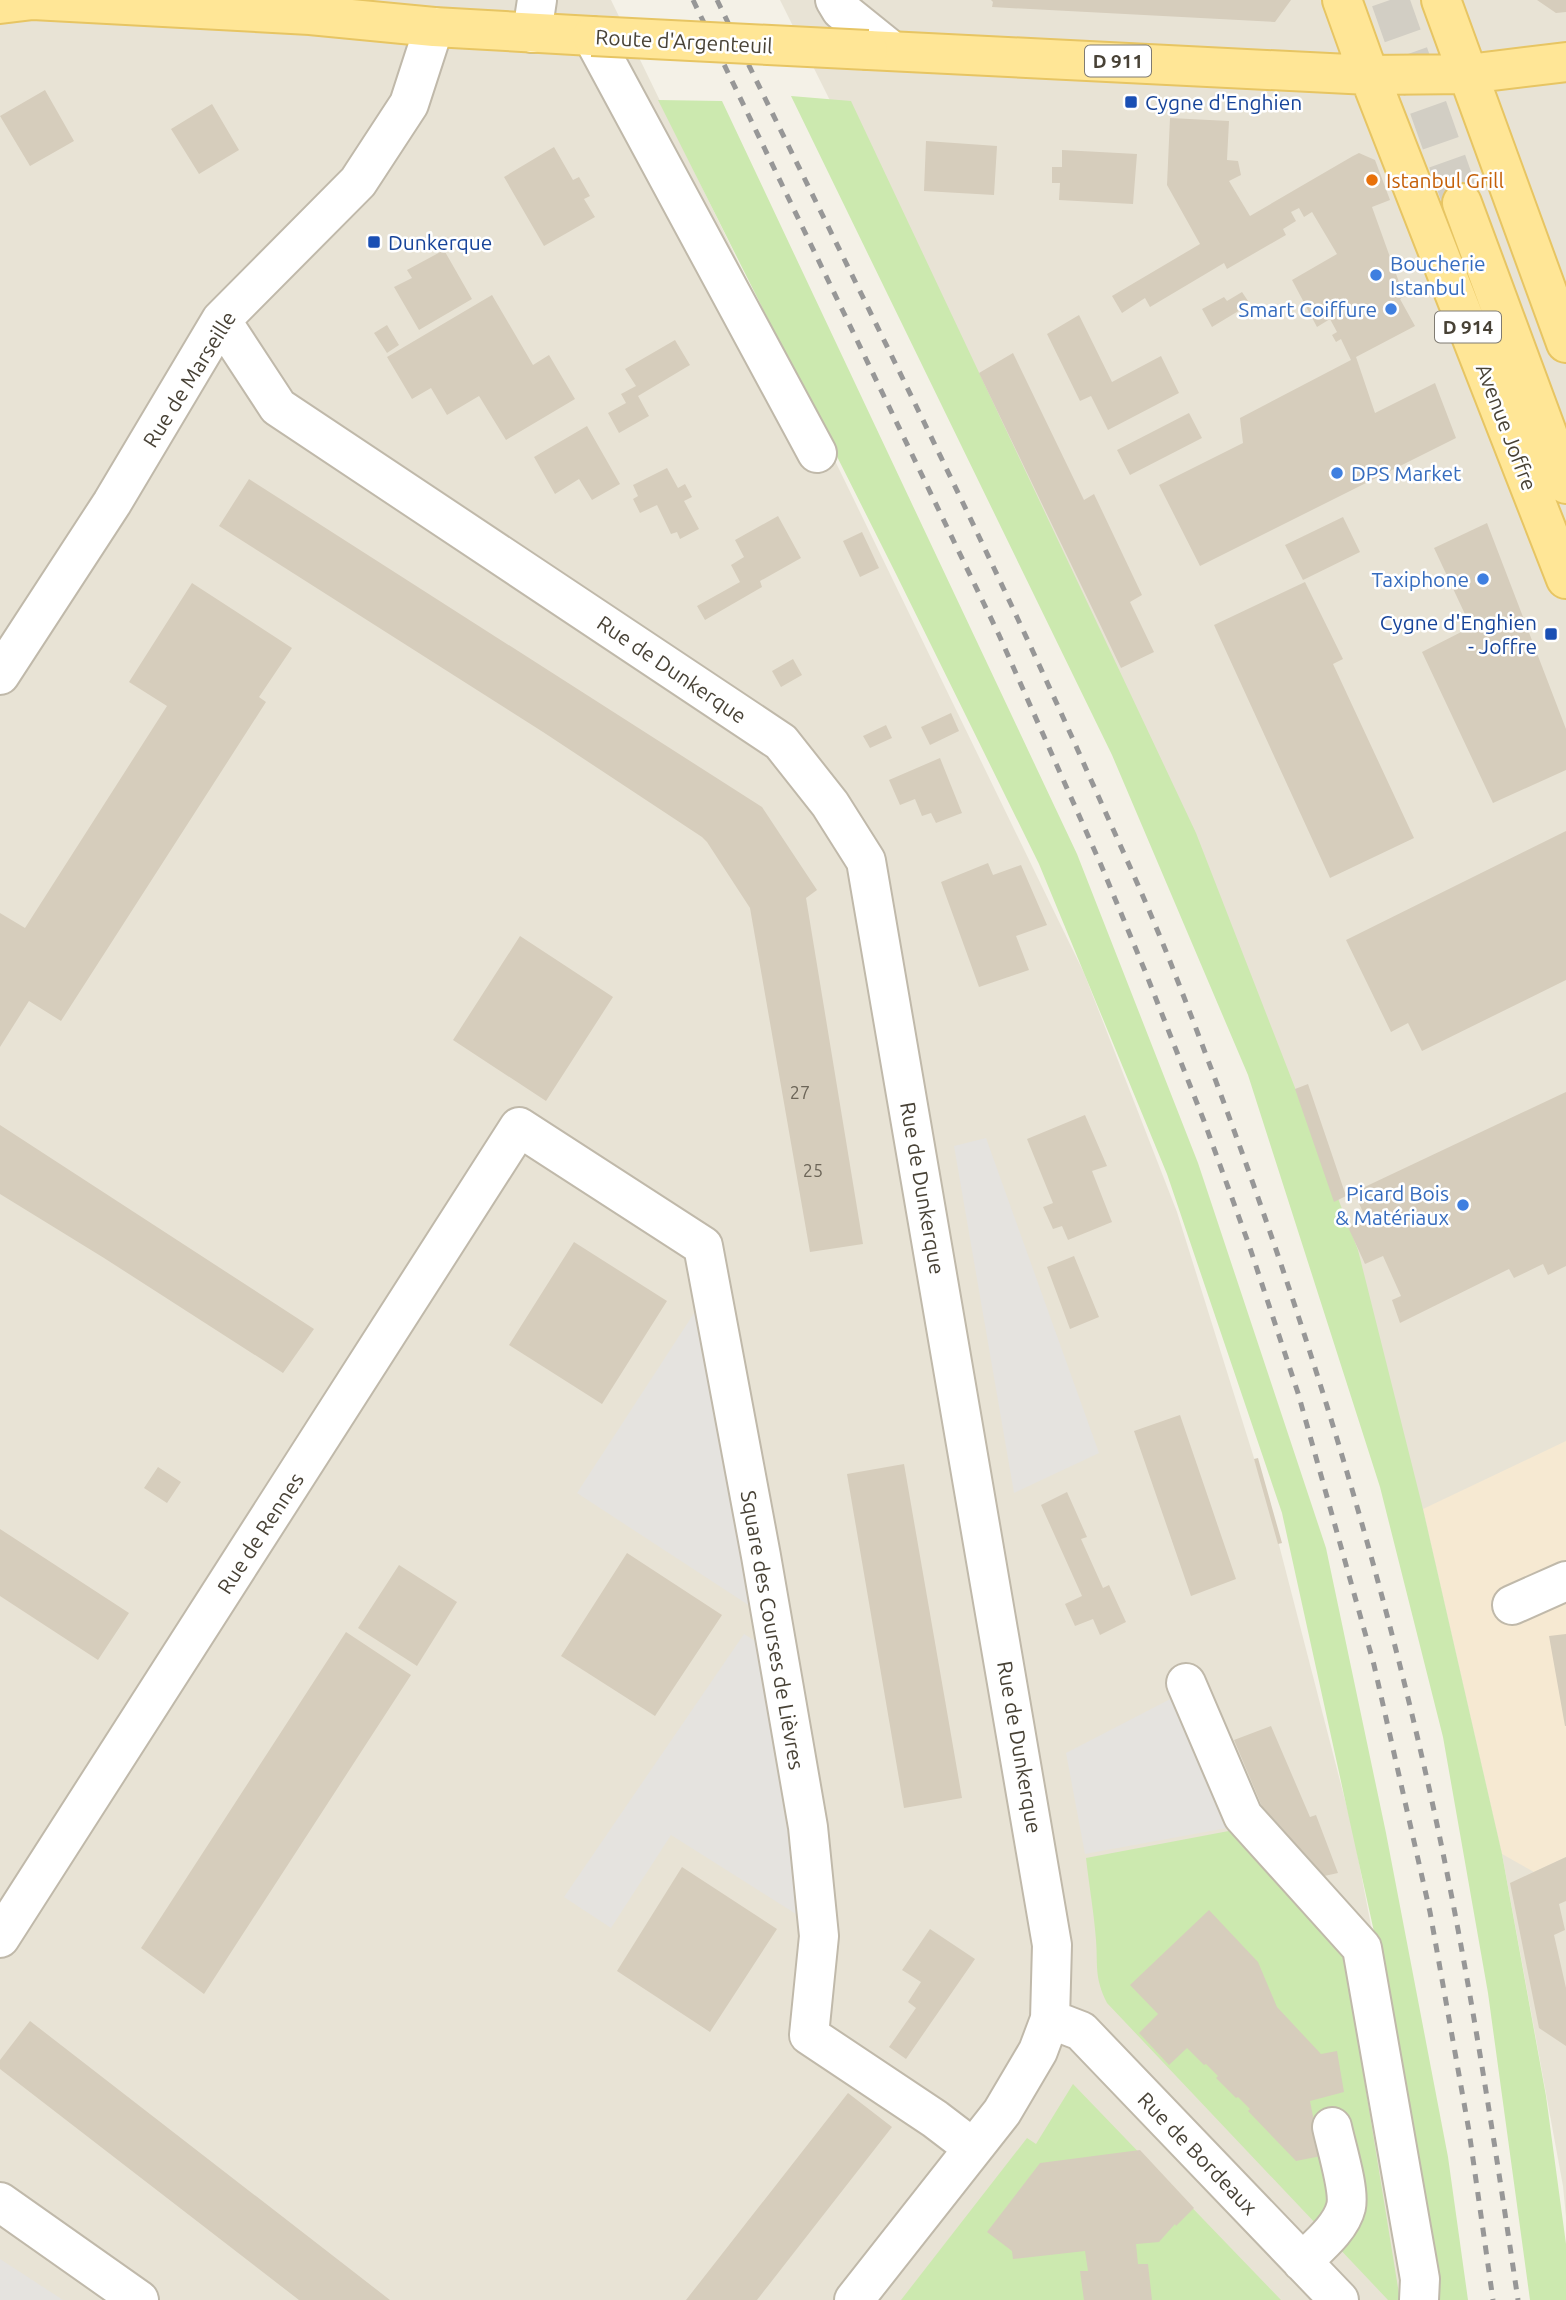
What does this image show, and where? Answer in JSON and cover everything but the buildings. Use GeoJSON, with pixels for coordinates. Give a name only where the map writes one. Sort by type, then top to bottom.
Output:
{"type":"FeatureCollection","features":[{"type":"Feature","properties":{"kind":"main road","name":"Route d'Argenteuil"},"geometry":{"type":"LineString","coordinates":[[0,4],[33,0],[310,15],[434,27],[535,16],[592,36],[1369,75]]}},
{"type":"Feature","properties":{"kind":"main road","name":"Avenue Joffre"},"geometry":{"type":"LineString","coordinates":[[1342,0],[1566,579]]}},
{"type":"Feature","properties":{"kind":"main road"},"geometry":{"type":"LineString","coordinates":[[1441,0],[1566,343]]}},
{"type":"Feature","properties":{"kind":"main road"},"geometry":{"type":"LineString","coordinates":[[1468,74],[1566,62]]}},
{"type":"Feature","properties":{"kind":"main road","name":"D 911"},"geometry":{"type":"LineString","coordinates":[[1369,75],[1468,74]]}},
{"type":"Feature","properties":{"kind":"main road","name":"Avenue Joffre"},"geometry":{"type":"LineString","coordinates":[[1566,413],[1473,199],[1566,484]]}},
{"type":"Feature","properties":{"kind":"street"},"geometry":{"type":"LineString","coordinates":[[835,0],[841,10],[880,51]]}},
{"type":"Feature","properties":{"kind":"street","name":"Rue de Marseille"},"geometry":{"type":"LineString","coordinates":[[0,675],[112,503],[221,320],[358,182],[409,104],[434,27]]}},
{"type":"Feature","properties":{"kind":"street"},"geometry":{"type":"LineString","coordinates":[[592,36],[817,453]]}},
{"type":"Feature","properties":{"kind":"street","name":"Rue de Dunkerque"},"geometry":{"type":"LineString","coordinates":[[221,320],[278,407],[781,741],[830,804],[866,861],[1042,1873],[1052,1945],[1050,2019],[1038,2051],[1002,2112],[854,2300]]}},
{"type":"Feature","properties":{"kind":"street","name":"Rue de Rennes"},"geometry":{"type":"LineString","coordinates":[[0,1938],[519,1127]]}},
{"type":"Feature","properties":{"kind":"street","name":"Square des Courses de Lièvres"},"geometry":{"type":"LineString","coordinates":[[519,1127],[703,1246],[808,1827],[819,1936],[809,2035],[935,2119],[973,2148]]}},
{"type":"Feature","properties":{"kind":"street"},"geometry":{"type":"LineString","coordinates":[[1512,1605],[1566,1581]]}},
{"type":"Feature","properties":{"kind":"street"},"geometry":{"type":"LineString","coordinates":[[1186,1683],[1243,1816],[1362,1948],[1420,2279],[1419,2300]]}},
{"type":"Feature","properties":{"kind":"street","name":"Rue de Bordeaux"},"geometry":{"type":"LineString","coordinates":[[1050,2019],[1081,2031],[1339,2300]]}},
{"type":"Feature","properties":{"kind":"street"},"geometry":{"type":"LineString","coordinates":[[1303,2262],[1338,2224],[1346,2209],[1347,2197],[1332,2127]]}},
{"type":"Feature","properties":{"kind":"street"},"geometry":{"type":"LineString","coordinates":[[0,2202],[133,2298]]}},
{"type":"Feature","properties":{"kind":"shaded area"},"geometry":{"type":"Polygon","coordinates":[[[0,0],[611,0],[1084,973],[1177,1212],[1269,1506],[1353,1831],[1442,2300],[0,2300],[0,0]]]}},
{"type":"Feature","properties":{"kind":"shaded area"},"geometry":{"type":"Polygon","coordinates":[[[780,0],[1566,0],[1566,2217],[1563,2186],[1502,1854],[1423,1509],[1055,553],[780,0]]]}},
{"type":"Feature","properties":{"kind":"shaded area"},"geometry":{"type":"Polygon","coordinates":[[[986,1138],[1099,1453],[1014,1493],[954,1146],[986,1138]]]}},
{"type":"Feature","properties":{"kind":"shaded area"},"geometry":{"type":"Polygon","coordinates":[[[700,1304],[756,1610],[577,1493],[700,1304]]]}},
{"type":"Feature","properties":{"kind":"shaded area"},"geometry":{"type":"Polygon","coordinates":[[[1566,1441],[1566,1857],[1534,1872],[1502,1854],[1423,1509],[1566,1441]]]}},
{"type":"Feature","properties":{"kind":"shaded area"},"geometry":{"type":"Polygon","coordinates":[[[744,1634],[795,1666],[807,1921],[671,1835],[611,1928],[564,1897],[744,1634]]]}},
{"type":"Feature","properties":{"kind":"shaded area"},"geometry":{"type":"Polygon","coordinates":[[[1180,1694],[1227,1828],[1085,1854],[1066,1753],[1180,1694]]]}},
{"type":"Feature","properties":{"kind":"shaded area"},"geometry":{"type":"Polygon","coordinates":[[[0,2259],[63,2300],[0,2300],[0,2259]]]}},
{"type":"Feature","properties":{"kind":"green space"},"geometry":{"type":"Polygon","coordinates":[[[791,96],[851,101],[1196,833],[1358,1250],[1423,1509],[1502,1854],[1546,2096],[1566,2244],[1566,2300],[1530,2300],[1488,1993],[1443,1737],[1380,1487],[1248,1075],[1112,755],[791,96]]]}},
{"type":"Feature","properties":{"kind":"green space"},"geometry":{"type":"Polygon","coordinates":[[[658,100],[722,101],[1077,854],[1198,1163],[1326,1548],[1386,1833],[1448,2157],[1468,2300],[1426,2300],[1382,1968],[1282,1513],[1167,1174],[1039,864],[658,100]]]}},
{"type":"Feature","properties":{"kind":"green space"},"geometry":{"type":"Polygon","coordinates":[[[1234,1830],[1344,1955],[1400,2300],[1388,2300],[1107,2003],[1100,1986],[1086,1858],[1234,1830]]]}},
{"type":"Feature","properties":{"kind":"green space"},"geometry":{"type":"Polygon","coordinates":[[[1073,2084],[1281,2300],[901,2300],[1027,2138],[1036,2144],[1073,2084]]]}},
{"type":"Feature","properties":{"kind":"tunnel"},"geometry":{"type":"LineString","coordinates":[[1390,0],[1462,203]]}},
{"type":"Feature","properties":{"kind":"railway"},"geometry":{"type":"LineString","coordinates":[[693,0],[999,635],[1145,971],[1249,1245],[1298,1393],[1374,1665],[1430,1912],[1469,2131],[1493,2300]]}},
{"type":"Feature","properties":{"kind":"railway"},"geometry":{"type":"LineString","coordinates":[[717,0],[947,470],[1080,755],[1162,942],[1211,1068],[1282,1268],[1347,1471],[1376,1573],[1427,1779],[1466,1974],[1518,2300]]}},
{"type":"Feature","properties":{"kind":"place","name":"Cygne d'Enghien"},"geometry":{"type":"Point","coordinates":[1131,102]}},
{"type":"Feature","properties":{"kind":"place","name":"Istanbul Grill"},"geometry":{"type":"Point","coordinates":[1372,180]}},
{"type":"Feature","properties":{"kind":"place","name":"Dunkerque"},"geometry":{"type":"Point","coordinates":[374,242]}},
{"type":"Feature","properties":{"kind":"place","name":"Boucherie Istanbul"},"geometry":{"type":"Point","coordinates":[1376,275]}},
{"type":"Feature","properties":{"kind":"place","name":"Smart Coiffure"},"geometry":{"type":"Point","coordinates":[1391,309]}},
{"type":"Feature","properties":{"kind":"place","name":"DPS Market"},"geometry":{"type":"Point","coordinates":[1337,473]}},
{"type":"Feature","properties":{"kind":"place","name":"Taxiphone"},"geometry":{"type":"Point","coordinates":[1483,579]}},
{"type":"Feature","properties":{"kind":"place","name":"Cygne d'Enghien - Joffre"},"geometry":{"type":"Point","coordinates":[1551,634]}},
{"type":"Feature","properties":{"kind":"place","name":"Picard Bois & Matériaux"},"geometry":{"type":"Point","coordinates":[1463,1205]}}]}
